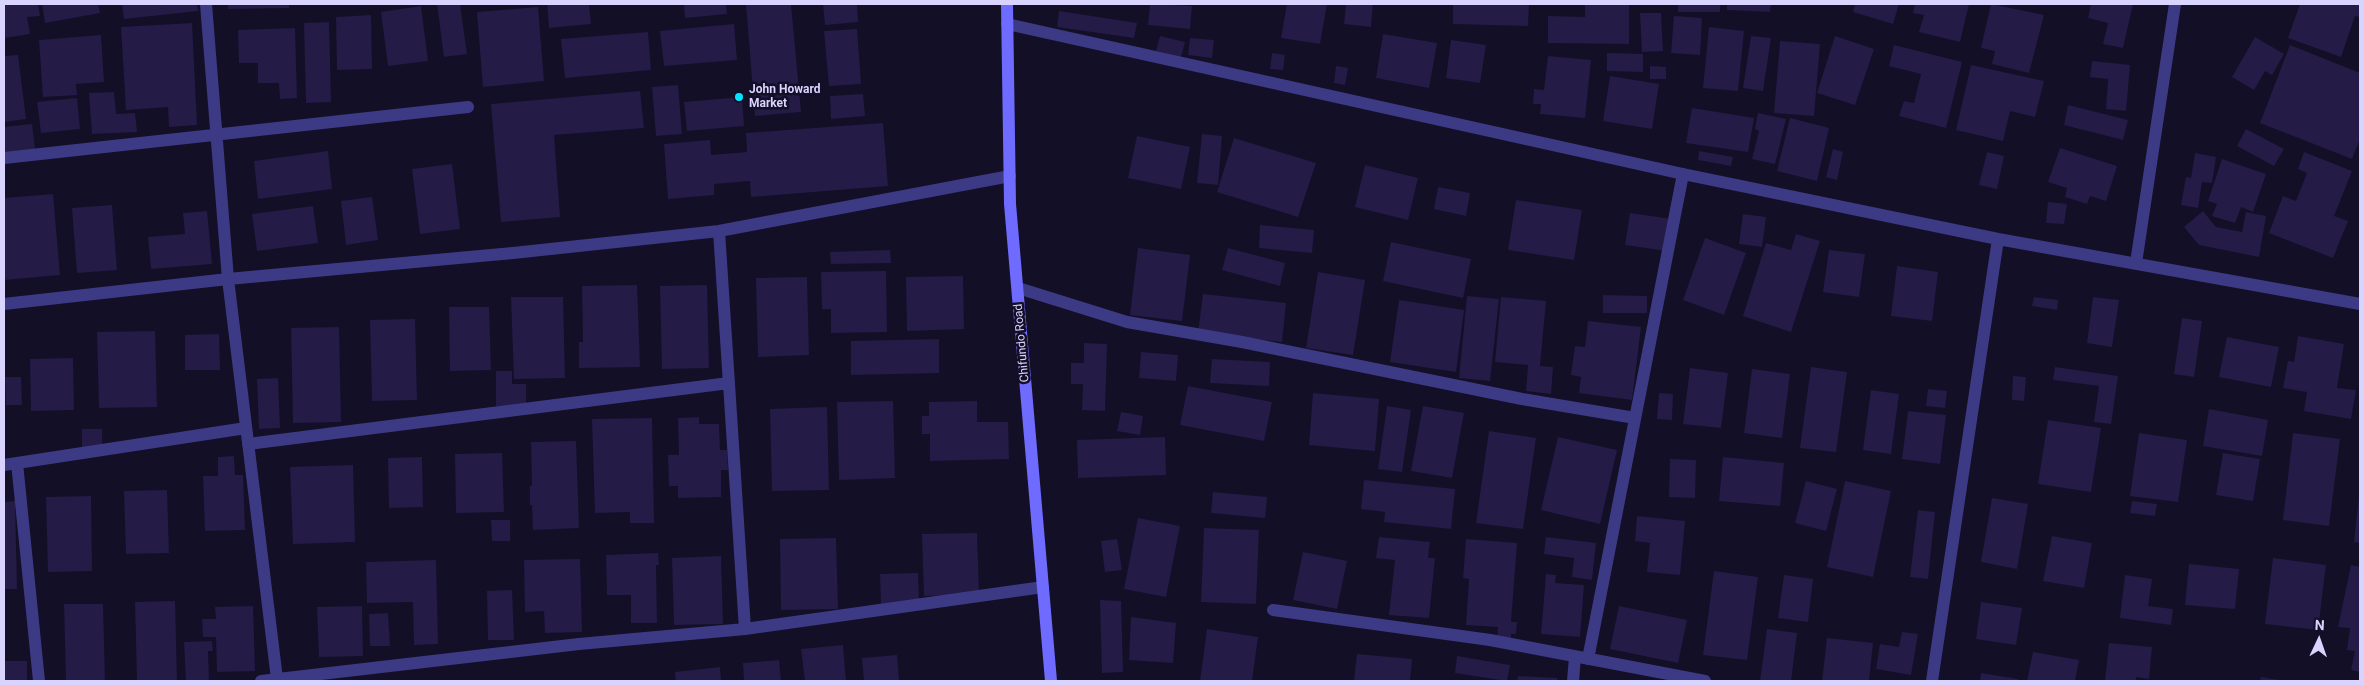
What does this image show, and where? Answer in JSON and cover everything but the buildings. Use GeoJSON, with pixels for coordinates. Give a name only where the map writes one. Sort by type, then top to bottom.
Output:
{"type":"FeatureCollection","features":[{"type":"Feature","properties":{"kind":"street"},"geometry":{"type":"LineString","coordinates":[[206,4],[228,279],[277,679]]}},
{"type":"Feature","properties":{"kind":"street","name":"Chifundo Road"},"geometry":{"type":"LineString","coordinates":[[1007,4],[1010,176],[1050,681]]}},
{"type":"Feature","properties":{"kind":"street"},"geometry":{"type":"LineString","coordinates":[[2136,262],[2175,4]]}},
{"type":"Feature","properties":{"kind":"street"},"geometry":{"type":"LineString","coordinates":[[1007,24],[1683,174],[1998,239],[2136,262],[2360,304]]}},
{"type":"Feature","properties":{"kind":"street"},"geometry":{"type":"LineString","coordinates":[[4,158],[468,107]]}},
{"type":"Feature","properties":{"kind":"street"},"geometry":{"type":"LineString","coordinates":[[1573,681],[1581,658],[1635,418],[1683,174]]}},
{"type":"Feature","properties":{"kind":"street"},"geometry":{"type":"LineString","coordinates":[[4,304],[228,279],[513,253],[719,231],[1010,176]]}},
{"type":"Feature","properties":{"kind":"street"},"geometry":{"type":"LineString","coordinates":[[719,231],[745,629]]}},
{"type":"Feature","properties":{"kind":"street"},"geometry":{"type":"LineString","coordinates":[[1932,681],[1998,239]]}},
{"type":"Feature","properties":{"kind":"street"},"geometry":{"type":"LineString","coordinates":[[1018,288],[1127,322],[1252,344],[1522,399],[1635,418]]}},
{"type":"Feature","properties":{"kind":"street"},"geometry":{"type":"LineString","coordinates":[[248,444],[729,383]]}},
{"type":"Feature","properties":{"kind":"street"},"geometry":{"type":"LineString","coordinates":[[4,465],[246,428]]}},
{"type":"Feature","properties":{"kind":"street"},"geometry":{"type":"LineString","coordinates":[[17,463],[39,681]]}},
{"type":"Feature","properties":{"kind":"street"},"geometry":{"type":"LineString","coordinates":[[261,681],[579,644],[745,629],[1043,587]]}},
{"type":"Feature","properties":{"kind":"street"},"geometry":{"type":"LineString","coordinates":[[1273,610],[1490,640],[1705,681]]}},
{"type":"Feature","properties":{"kind":"place","name":"John Howard Market"},"geometry":{"type":"Point","coordinates":[739,97]}}]}
